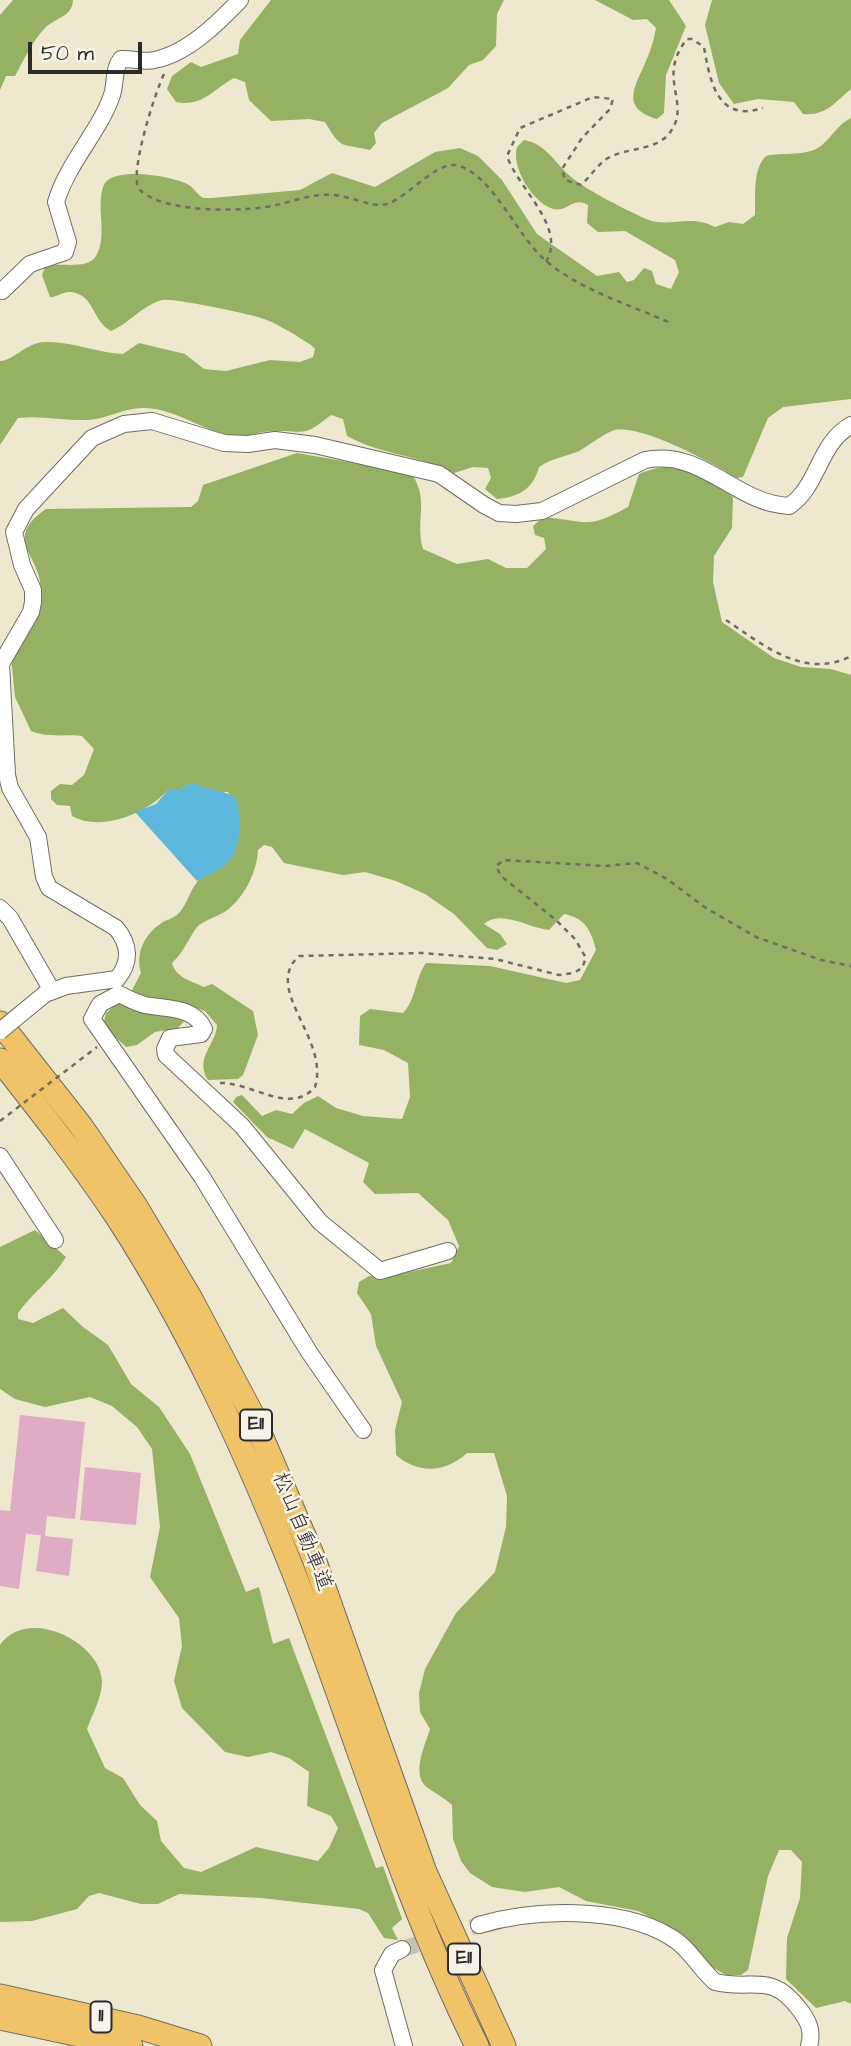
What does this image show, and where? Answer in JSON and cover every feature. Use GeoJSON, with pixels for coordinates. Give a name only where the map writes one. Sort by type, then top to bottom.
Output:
{"type":"FeatureCollection","features":[{"type":"Feature","properties":{"kind":"highway","name":"松山自動車道"},"geometry":{"type":"LineString","coordinates":[[0,1023],[81,1126],[135,1205],[191,1299],[251,1412],[314,1559],[425,1871],[504,2046]]}},
{"type":"Feature","properties":{"kind":"highway","name":"松山自動車道"},"geometry":{"type":"LineString","coordinates":[[0,1060],[62,1138],[119,1221],[173,1313],[232,1425],[293,1572],[376,1805],[418,1912],[477,2046]]}},
{"type":"Feature","properties":{"kind":"highway","name":"11"},"geometry":{"type":"LineString","coordinates":[[0,1996],[138,2026],[200,2046]]}},
{"type":"Feature","properties":{"kind":"highway","name":"11"},"geometry":{"type":"LineString","coordinates":[[0,2018],[131,2046]]}},
{"type":"Feature","properties":{"kind":"street"},"geometry":{"type":"LineString","coordinates":[[2,291],[30,264],[65,252],[68,242],[57,202],[80,150],[110,100],[121,59],[152,61],[178,50],[213,27],[240,0]]}},
{"type":"Feature","properties":{"kind":"street"},"geometry":{"type":"LineString","coordinates":[[363,1430],[309,1353],[202,1177],[92,1019],[100,1004],[118,987],[128,959],[124,937],[100,916],[49,888],[44,877],[38,837],[10,788],[1,706],[1,664],[31,612],[33,602],[33,590],[18,555],[14,533],[26,509],[92,438],[124,424],[152,421],[224,443],[248,444],[275,440],[315,445],[439,474],[499,513],[516,514],[542,511],[645,460],[662,457],[694,465],[774,505],[789,506],[808,488],[828,445],[839,432],[851,425]]}},
{"type":"Feature","properties":{"kind":"street"},"geometry":{"type":"LineString","coordinates":[[0,908],[10,918],[48,991]]}},
{"type":"Feature","properties":{"kind":"street"},"geometry":{"type":"LineString","coordinates":[[0,1031],[48,991],[118,987],[142,1005],[187,1013],[201,1022],[205,1029],[201,1034],[170,1038],[165,1049],[166,1055],[204,1087],[242,1126],[320,1222],[380,1271],[448,1251]]}},
{"type":"Feature","properties":{"kind":"street"},"geometry":{"type":"LineString","coordinates":[[0,1156],[55,1240]]}},
{"type":"Feature","properties":{"kind":"street"},"geometry":{"type":"LineString","coordinates":[[479,1925],[531,1913],[637,1921],[672,1937],[715,1982],[773,1984],[784,1990],[807,2019],[811,2030],[810,2046]]}},
{"type":"Feature","properties":{"kind":"street"},"geometry":{"type":"LineString","coordinates":[[402,1949],[392,1954],[383,1970],[404,2046]]}},
{"type":"Feature","properties":{"kind":"path"},"geometry":{"type":"LineString","coordinates":[[546,262],[553,244],[548,225],[512,171],[508,156],[520,128],[593,97],[613,99],[610,109],[582,138],[562,169],[565,180],[581,185],[606,159],[658,143],[669,134],[678,114],[673,89],[673,69],[681,47],[692,39],[704,47],[706,68],[720,101],[730,110],[744,113],[762,108]]}},
{"type":"Feature","properties":{"kind":"path"},"geometry":{"type":"LineString","coordinates":[[178,50],[159,84],[138,166],[136,182],[139,190],[153,198],[192,208],[256,209],[321,195],[344,194],[372,206],[388,204],[443,166],[458,165],[472,173],[546,262],[583,284],[668,322]]}},
{"type":"Feature","properties":{"kind":"path"},"geometry":{"type":"LineString","coordinates":[[726,620],[775,653],[801,663],[832,664],[851,656]]}},
{"type":"Feature","properties":{"kind":"path"},"geometry":{"type":"LineString","coordinates":[[204,1087],[224,1082],[290,1099],[303,1098],[315,1087],[319,1062],[286,983],[290,963],[299,956],[423,953],[495,959],[559,975],[574,973],[582,968],[586,958],[575,939],[501,876],[496,866],[504,860],[605,866],[637,863],[667,879],[706,908],[756,937],[821,960],[851,965]]}},
{"type":"Feature","properties":{"kind":"path"},"geometry":{"type":"LineString","coordinates":[[0,1121],[97,1047]]}},
{"type":"Feature","properties":{"kind":"green space"},"geometry":{"type":"Polygon","coordinates":[[[13,0],[73,0],[67,13],[41,32],[15,76],[6,76],[0,90],[0,15],[13,0]]]}},
{"type":"Feature","properties":{"kind":"green space"},"geometry":{"type":"Polygon","coordinates":[[[271,0],[504,0],[497,14],[496,46],[483,60],[469,65],[448,88],[382,123],[374,133],[376,143],[370,150],[342,144],[325,122],[309,119],[271,121],[249,100],[245,82],[234,78],[193,102],[176,102],[167,89],[172,76],[191,62],[201,67],[238,54],[240,40],[271,0]]]}},
{"type":"Feature","properties":{"kind":"green space"},"geometry":{"type":"Polygon","coordinates":[[[595,0],[669,0],[686,26],[666,75],[664,113],[657,119],[638,109],[634,102],[635,87],[651,49],[656,28],[647,19],[633,20],[595,0]]]}},
{"type":"Feature","properties":{"kind":"green space"},"geometry":{"type":"Polygon","coordinates":[[[712,0],[851,0],[851,89],[829,108],[811,114],[803,114],[794,102],[758,99],[734,104],[719,83],[705,25],[712,0]]]}},
{"type":"Feature","properties":{"kind":"green space"},"geometry":{"type":"Polygon","coordinates":[[[851,118],[851,399],[783,407],[768,418],[743,477],[737,478],[694,454],[639,432],[612,431],[579,451],[539,467],[533,481],[518,494],[497,499],[485,489],[491,478],[488,468],[473,467],[454,473],[428,462],[373,447],[347,436],[343,419],[331,415],[310,430],[269,431],[242,436],[213,431],[169,412],[145,408],[130,409],[88,420],[18,418],[0,445],[0,361],[38,343],[65,343],[123,354],[139,343],[185,354],[204,369],[226,371],[270,360],[300,362],[313,357],[315,349],[292,333],[265,319],[239,312],[162,300],[148,306],[111,331],[79,294],[68,292],[50,297],[42,275],[45,267],[86,263],[96,256],[102,231],[103,187],[108,180],[117,176],[142,174],[168,178],[189,185],[203,198],[300,190],[332,173],[375,187],[435,152],[460,148],[478,156],[502,180],[537,234],[597,276],[619,272],[627,282],[634,280],[644,268],[652,271],[656,284],[671,289],[679,272],[675,260],[625,231],[598,232],[587,223],[588,205],[578,202],[558,210],[545,205],[531,192],[520,174],[517,147],[524,140],[538,145],[578,182],[646,219],[655,222],[696,221],[715,227],[729,222],[743,224],[755,215],[757,176],[766,156],[817,149],[851,118]]]}},
{"type":"Feature","properties":{"kind":"green space"},"geometry":{"type":"Polygon","coordinates":[[[297,453],[389,469],[413,476],[420,494],[423,549],[457,564],[488,559],[506,568],[527,568],[546,549],[544,538],[535,535],[533,526],[543,517],[587,522],[603,519],[628,507],[639,474],[666,467],[688,471],[733,497],[732,528],[714,556],[713,582],[722,622],[774,658],[801,667],[831,669],[851,675],[851,2004],[845,2001],[816,2008],[786,1979],[787,1938],[800,1898],[802,1862],[791,1850],[779,1850],[768,1876],[748,1970],[741,1975],[726,1975],[710,1966],[699,1951],[673,1929],[638,1911],[586,1901],[559,1887],[525,1892],[492,1887],[470,1873],[461,1861],[453,1839],[452,1805],[428,1788],[420,1776],[420,1760],[430,1729],[420,1712],[419,1693],[425,1669],[456,1613],[495,1572],[506,1527],[507,1496],[494,1453],[467,1453],[459,1460],[432,1469],[413,1466],[396,1455],[395,1430],[402,1402],[376,1346],[371,1314],[357,1293],[359,1282],[369,1276],[385,1277],[451,1263],[459,1246],[448,1220],[418,1193],[375,1194],[363,1182],[369,1163],[305,1129],[293,1149],[267,1137],[233,1102],[236,1097],[242,1095],[262,1116],[276,1110],[292,1114],[304,1103],[318,1096],[336,1108],[363,1116],[402,1119],[410,1097],[408,1063],[384,1050],[359,1045],[360,1016],[370,1009],[403,1013],[411,1001],[426,963],[490,966],[566,983],[580,980],[596,950],[586,926],[577,918],[564,914],[549,930],[499,918],[484,924],[500,934],[507,944],[497,950],[487,948],[454,914],[425,894],[396,881],[365,872],[343,875],[284,863],[272,847],[264,845],[258,850],[252,876],[244,892],[233,906],[197,927],[172,963],[177,972],[185,978],[204,987],[212,984],[253,1011],[258,1035],[243,1075],[238,1079],[208,1080],[204,1072],[204,1058],[217,1025],[205,1011],[196,1008],[178,1028],[155,1032],[137,1045],[126,1047],[103,1026],[106,1013],[131,992],[141,973],[139,958],[143,944],[151,932],[177,915],[199,880],[219,868],[234,852],[238,842],[238,822],[228,792],[211,792],[192,783],[181,789],[169,789],[150,805],[124,818],[111,821],[84,821],[72,816],[70,806],[57,805],[51,799],[51,791],[60,784],[72,785],[84,775],[94,749],[82,736],[49,735],[31,731],[15,697],[11,656],[35,617],[41,591],[40,578],[27,548],[26,530],[46,509],[191,507],[198,501],[203,485],[297,453]]]}},
{"type":"Feature","properties":{"kind":"green space"},"geometry":{"type":"Polygon","coordinates":[[[35,1230],[66,1257],[18,1313],[18,1319],[33,1323],[63,1308],[108,1345],[131,1384],[159,1407],[190,1454],[246,1592],[259,1587],[273,1644],[289,1638],[376,1868],[383,1866],[402,1919],[392,1928],[398,1940],[384,1938],[368,1913],[359,1909],[261,1898],[179,1894],[158,1904],[141,1904],[99,1893],[89,1896],[77,1909],[32,1921],[0,1922],[0,1645],[12,1634],[28,1628],[62,1634],[90,1654],[99,1668],[102,1688],[87,1729],[105,1768],[123,1778],[140,1805],[157,1821],[161,1841],[184,1868],[201,1872],[256,1847],[318,1861],[329,1848],[338,1828],[331,1816],[307,1806],[309,1772],[289,1758],[271,1752],[248,1757],[225,1752],[182,1708],[174,1681],[182,1646],[179,1618],[150,1577],[160,1527],[152,1449],[137,1427],[112,1406],[90,1397],[45,1407],[15,1399],[0,1389],[0,1247],[35,1230]]]}},
{"type":"Feature","properties":{"kind":"water"},"geometry":{"type":"Polygon","coordinates":[[[192,783],[227,793],[237,799],[239,822],[239,838],[231,859],[220,869],[197,881],[135,812],[156,804],[169,789],[181,789],[192,783]]]}},
{"type":"Feature","properties":{"kind":"building"},"geometry":{"type":"Polygon","coordinates":[[[20,1415],[85,1422],[75,1519],[47,1516],[45,1536],[73,1539],[69,1576],[36,1571],[41,1535],[26,1534],[19,1589],[0,1586],[0,1510],[10,1511],[20,1415]]]}},
{"type":"Feature","properties":{"kind":"building"},"geometry":{"type":"Polygon","coordinates":[[[85,1467],[141,1473],[136,1525],[80,1520],[85,1467]]]}},
{"type":"Feature","properties":{"kind":"tunnel"},"geometry":{"type":"LineString","coordinates":[[402,1949],[479,1925]]}}]}
